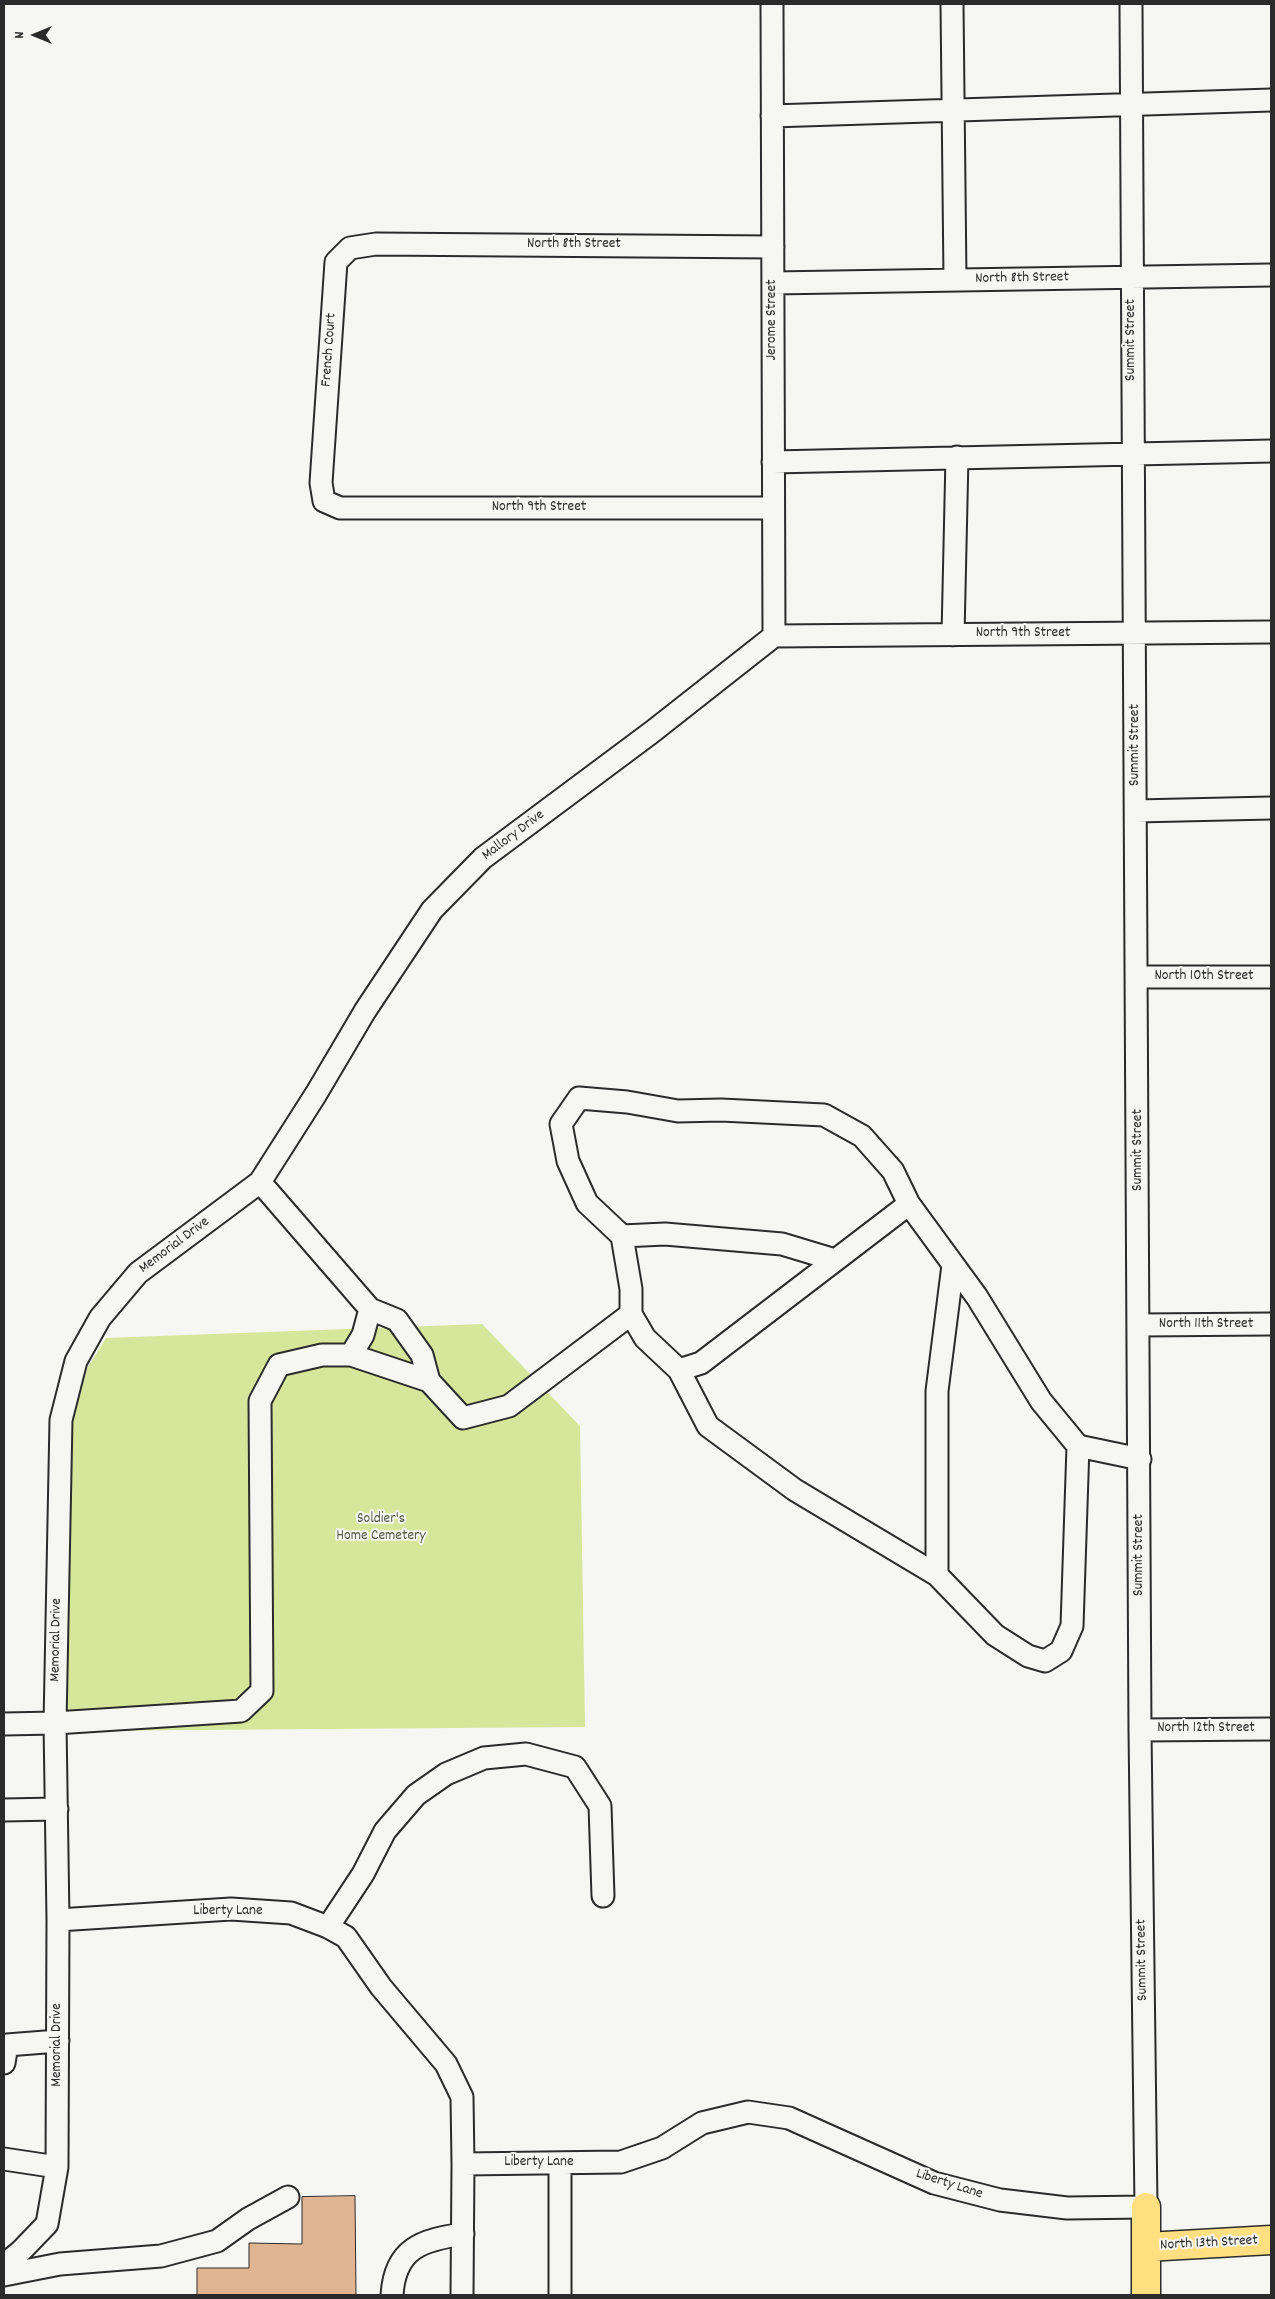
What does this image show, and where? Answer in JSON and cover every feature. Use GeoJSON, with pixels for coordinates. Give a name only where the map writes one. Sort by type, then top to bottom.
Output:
{"type":"FeatureCollection","features":[{"type":"Feature","properties":{"kind":"main road","name":"Summit Street"},"geometry":{"type":"LineString","coordinates":[[1146,2207],[1146,2295]]}},
{"type":"Feature","properties":{"kind":"main road","name":"North 13th Street"},"geometry":{"type":"LineString","coordinates":[[1146,2247],[1271,2240]]}},
{"type":"Feature","properties":{"kind":"street","name":"Jerome Street"},"geometry":{"type":"LineString","coordinates":[[772,4],[774,636]]}},
{"type":"Feature","properties":{"kind":"street"},"geometry":{"type":"LineString","coordinates":[[952,4],[955,280]]}},
{"type":"Feature","properties":{"kind":"street","name":"Summit Street"},"geometry":{"type":"LineString","coordinates":[[1131,4],[1140,1326],[1140,1730],[1146,2207]]}},
{"type":"Feature","properties":{"kind":"street"},"geometry":{"type":"LineString","coordinates":[[772,116],[1271,100]]}},
{"type":"Feature","properties":{"kind":"street","name":"North 8th Street"},"geometry":{"type":"LineString","coordinates":[[376,244],[773,247]]}},
{"type":"Feature","properties":{"kind":"street","name":"French Court"},"geometry":{"type":"LineString","coordinates":[[321,483],[336,262],[350,248],[376,244]]}},
{"type":"Feature","properties":{"kind":"street","name":"North 8th Street"},"geometry":{"type":"LineString","coordinates":[[773,283],[1271,275]]}},
{"type":"Feature","properties":{"kind":"street"},"geometry":{"type":"LineString","coordinates":[[773,462],[1133,452],[1271,451]]}},
{"type":"Feature","properties":{"kind":"street"},"geometry":{"type":"LineString","coordinates":[[953,635],[956,457]]}},
{"type":"Feature","properties":{"kind":"street","name":"North 9th Street"},"geometry":{"type":"LineString","coordinates":[[321,483],[324,501],[340,508],[773,508]]}},
{"type":"Feature","properties":{"kind":"street","name":"North 9th Street"},"geometry":{"type":"LineString","coordinates":[[774,636],[1271,632]]}},
{"type":"Feature","properties":{"kind":"street","name":"Mallory Drive"},"geometry":{"type":"LineString","coordinates":[[316,1094],[365,1010],[432,910],[483,858],[652,732],[774,636]]}},
{"type":"Feature","properties":{"kind":"street"},"geometry":{"type":"LineString","coordinates":[[1136,811],[1271,808]]}},
{"type":"Feature","properties":{"kind":"street","name":"North 10th Street"},"geometry":{"type":"LineString","coordinates":[[1137,977],[1271,977]]}},
{"type":"Feature","properties":{"kind":"street","name":"Memorial Drive"},"geometry":{"type":"LineString","coordinates":[[4,2265],[21,2251],[47,2224],[57,2167],[58,1920],[55,1723],[60,1420],[76,1361],[100,1318],[138,1273],[260,1182],[316,1094]]}},
{"type":"Feature","properties":{"kind":"street"},"geometry":{"type":"LineString","coordinates":[[1078,1446],[1072,1626],[1060,1651],[1045,1660],[1028,1656],[995,1636],[937,1575],[795,1490],[708,1426],[679,1370],[645,1338],[631,1314],[631,1289],[622,1236],[587,1203],[568,1161],[561,1124],[579,1098],[627,1102],[678,1111],[721,1110],[824,1115],[862,1136],[893,1171],[908,1204],[977,1297],[1041,1401],[1078,1446],[1140,1459]]}},
{"type":"Feature","properties":{"kind":"street"},"geometry":{"type":"LineString","coordinates":[[260,1182],[370,1309],[397,1320],[422,1354],[429,1380],[463,1418],[509,1406],[631,1314]]}},
{"type":"Feature","properties":{"kind":"street"},"geometry":{"type":"LineString","coordinates":[[679,1370],[701,1363],[908,1204]]}},
{"type":"Feature","properties":{"kind":"street"},"geometry":{"type":"LineString","coordinates":[[622,1236],[665,1234],[782,1244],[835,1260]]}},
{"type":"Feature","properties":{"kind":"street"},"geometry":{"type":"LineString","coordinates":[[937,1575],[937,1391],[953,1265]]}},
{"type":"Feature","properties":{"kind":"street"},"geometry":{"type":"LineString","coordinates":[[351,1355],[363,1335],[370,1309]]}},
{"type":"Feature","properties":{"kind":"street","name":"North 11th Street"},"geometry":{"type":"LineString","coordinates":[[1140,1326],[1271,1324]]}},
{"type":"Feature","properties":{"kind":"street"},"geometry":{"type":"LineString","coordinates":[[4,1724],[55,1723],[241,1711],[262,1691],[260,1401],[279,1365],[322,1355],[351,1355],[429,1380]]}},
{"type":"Feature","properties":{"kind":"street","name":"North 12th Street"},"geometry":{"type":"LineString","coordinates":[[1140,1730],[1271,1729]]}},
{"type":"Feature","properties":{"kind":"street"},"geometry":{"type":"LineString","coordinates":[[328,1928],[363,1874],[385,1831],[416,1795],[446,1774],[484,1758],[526,1754],[575,1767],[600,1806],[603,1896]]}},
{"type":"Feature","properties":{"kind":"street"},"geometry":{"type":"LineString","coordinates":[[4,1810],[57,1809]]}},
{"type":"Feature","properties":{"kind":"street","name":"Liberty Lane"},"geometry":{"type":"LineString","coordinates":[[58,1920],[231,1909],[291,1913],[328,1928],[346,1938],[381,1987],[446,2064],[462,2097],[463,2164],[621,2162],[662,2148],[702,2123],[748,2112],[789,2118],[934,2183],[1000,2200],[1067,2208],[1146,2207]]}},
{"type":"Feature","properties":{"kind":"street"},"geometry":{"type":"LineString","coordinates":[[4,2063],[7,2045],[58,2041]]}},
{"type":"Feature","properties":{"kind":"street"},"geometry":{"type":"LineString","coordinates":[[4,2159],[57,2167]]}},
{"type":"Feature","properties":{"kind":"street"},"geometry":{"type":"LineString","coordinates":[[560,2163],[560,2295]]}},
{"type":"Feature","properties":{"kind":"street"},"geometry":{"type":"LineString","coordinates":[[462,2295],[463,2164]]}},
{"type":"Feature","properties":{"kind":"street"},"geometry":{"type":"LineString","coordinates":[[4,2275],[60,2264],[161,2256],[217,2241],[248,2219],[288,2197]]}},
{"type":"Feature","properties":{"kind":"street"},"geometry":{"type":"LineString","coordinates":[[392,2295],[393,2280],[404,2258],[418,2244],[435,2238],[463,2234]]}},
{"type":"Feature","properties":{"kind":"green space","name":"Soldier's Home Cemetery"},"geometry":{"type":"Polygon","coordinates":[[[482,1324],[580,1426],[585,1727],[66,1731],[73,1422],[87,1369],[106,1338],[482,1324]]]}},
{"type":"Feature","properties":{"kind":"building"},"geometry":{"type":"Polygon","coordinates":[[[355,2196],[356,2295],[197,2295],[197,2268],[249,2268],[249,2243],[302,2244],[302,2197],[355,2196]]]}}]}
